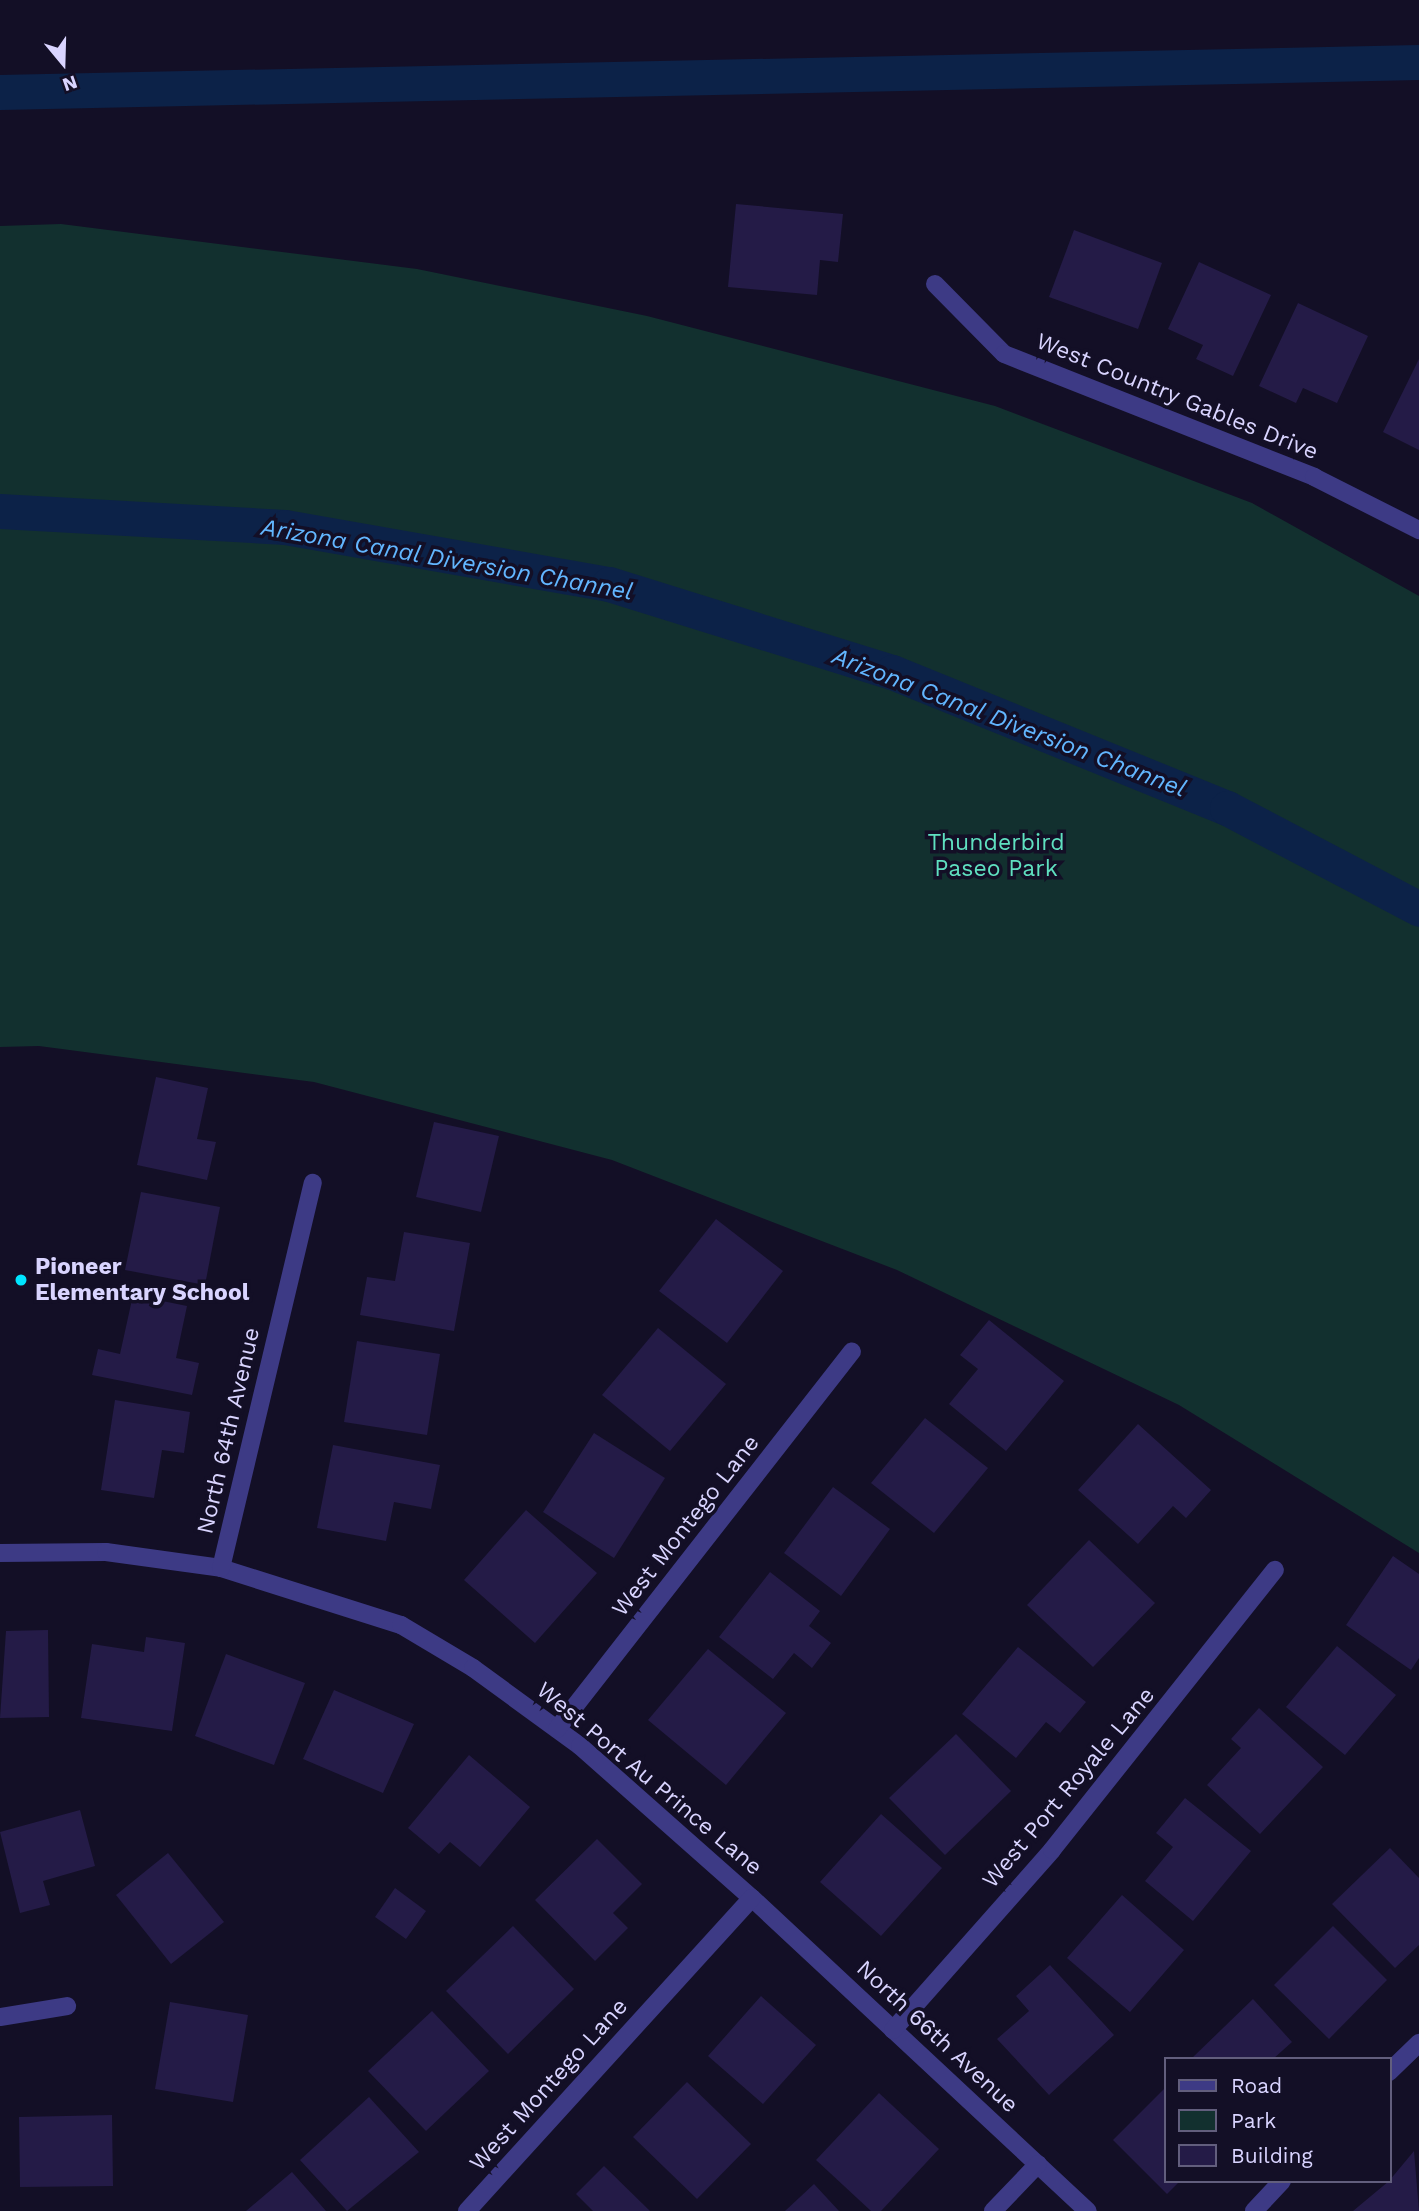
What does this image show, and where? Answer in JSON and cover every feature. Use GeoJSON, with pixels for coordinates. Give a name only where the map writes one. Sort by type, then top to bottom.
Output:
{"type":"FeatureCollection","features":[{"type":"Feature","properties":{"kind":"street","name":"West Country Gables Drive"},"geometry":{"type":"LineString","coordinates":[[935,285],[1004,354],[1314,477],[1419,530]]}},
{"type":"Feature","properties":{"kind":"street","name":"North 64th Avenue"},"geometry":{"type":"LineString","coordinates":[[221,1568],[313,1184]]}},
{"type":"Feature","properties":{"kind":"street","name":"West Montego Lane"},"geometry":{"type":"LineString","coordinates":[[557,1729],[852,1352]]}},
{"type":"Feature","properties":{"kind":"street","name":"West Port Au Prince Lane"},"geometry":{"type":"LineString","coordinates":[[0,1553],[106,1552],[221,1568],[401,1625],[557,1729],[752,1898]]}},
{"type":"Feature","properties":{"kind":"street","name":"West Port Royale Lane"},"geometry":{"type":"LineString","coordinates":[[893,2030],[1052,1850],[1275,1570]]}},
{"type":"Feature","properties":{"kind":"street","name":"West Montego Lane"},"geometry":{"type":"LineString","coordinates":[[467,2211],[752,1898]]}},
{"type":"Feature","properties":{"kind":"street","name":"North 66th Avenue"},"geometry":{"type":"LineString","coordinates":[[752,1898],[1088,2211]]}},
{"type":"Feature","properties":{"kind":"street"},"geometry":{"type":"LineString","coordinates":[[0,2017],[67,2006]]}},
{"type":"Feature","properties":{"kind":"street"},"geometry":{"type":"LineString","coordinates":[[1391,2070],[1419,2043]]}},
{"type":"Feature","properties":{"kind":"street"},"geometry":{"type":"LineString","coordinates":[[993,2211],[1038,2164]]}},
{"type":"Feature","properties":{"kind":"street"},"geometry":{"type":"LineString","coordinates":[[1254,2211],[1281,2183]]}},
{"type":"Feature","properties":{"kind":"green space","name":"Thunderbird Paseo Park"},"geometry":{"type":"Polygon","coordinates":[[[61,224],[417,269],[647,316],[995,406],[1252,503],[1419,596],[1419,1553],[1179,1405],[897,1270],[612,1160],[314,1082],[39,1046],[0,1047],[0,226],[61,224]]]}},
{"type":"Feature","properties":{"kind":"building"},"geometry":{"type":"Polygon","coordinates":[[[736,204],[843,214],[838,262],[820,260],[817,295],[728,287],[736,204]]]}},
{"type":"Feature","properties":{"kind":"building"},"geometry":{"type":"Polygon","coordinates":[[[1074,230],[1162,263],[1138,329],[1049,297],[1074,230]]]}},
{"type":"Feature","properties":{"kind":"building"},"geometry":{"type":"Polygon","coordinates":[[[1199,262],[1271,295],[1233,376],[1196,359],[1203,345],[1168,329],[1199,262]]]}},
{"type":"Feature","properties":{"kind":"building"},"geometry":{"type":"Polygon","coordinates":[[[1298,303],[1368,336],[1337,403],[1303,388],[1296,403],[1259,386],[1298,303]]]}},
{"type":"Feature","properties":{"kind":"building"},"geometry":{"type":"Polygon","coordinates":[[[1419,359],[1419,450],[1383,432],[1419,359]]]}},
{"type":"Feature","properties":{"kind":"building"},"geometry":{"type":"Polygon","coordinates":[[[156,1077],[208,1088],[197,1139],[216,1142],[207,1180],[137,1165],[156,1077]]]}},
{"type":"Feature","properties":{"kind":"building"},"geometry":{"type":"Polygon","coordinates":[[[434,1122],[499,1136],[481,1212],[416,1197],[434,1122]]]}},
{"type":"Feature","properties":{"kind":"building"},"geometry":{"type":"Polygon","coordinates":[[[141,1192],[220,1207],[205,1285],[125,1270],[141,1192]]]}},
{"type":"Feature","properties":{"kind":"building"},"geometry":{"type":"Polygon","coordinates":[[[716,1219],[783,1271],[727,1343],[659,1291],[716,1219]]]}},
{"type":"Feature","properties":{"kind":"building"},"geometry":{"type":"Polygon","coordinates":[[[404,1232],[470,1243],[454,1331],[360,1315],[367,1277],[395,1281],[404,1232]]]}},
{"type":"Feature","properties":{"kind":"building"},"geometry":{"type":"Polygon","coordinates":[[[133,1295],[187,1306],[176,1358],[199,1363],[192,1395],[92,1375],[98,1349],[120,1354],[133,1295]]]}},
{"type":"Feature","properties":{"kind":"building"},"geometry":{"type":"Polygon","coordinates":[[[989,1320],[1064,1381],[1006,1451],[949,1404],[978,1369],[960,1355],[989,1320]]]}},
{"type":"Feature","properties":{"kind":"building"},"geometry":{"type":"Polygon","coordinates":[[[658,1328],[726,1384],[670,1451],[602,1395],[658,1328]]]}},
{"type":"Feature","properties":{"kind":"building"},"geometry":{"type":"Polygon","coordinates":[[[357,1341],[440,1354],[427,1435],[344,1422],[357,1341]]]}},
{"type":"Feature","properties":{"kind":"building"},"geometry":{"type":"Polygon","coordinates":[[[115,1400],[190,1412],[184,1453],[162,1450],[154,1498],[101,1490],[115,1400]]]}},
{"type":"Feature","properties":{"kind":"building"},"geometry":{"type":"Polygon","coordinates":[[[925,1418],[988,1468],[934,1533],[871,1483],[925,1418]]]}},
{"type":"Feature","properties":{"kind":"building"},"geometry":{"type":"Polygon","coordinates":[[[1138,1424],[1211,1490],[1186,1518],[1173,1506],[1138,1544],[1078,1490],[1138,1424]]]}},
{"type":"Feature","properties":{"kind":"building"},"geometry":{"type":"Polygon","coordinates":[[[594,1433],[665,1478],[614,1558],[543,1512],[594,1433]]]}},
{"type":"Feature","properties":{"kind":"building"},"geometry":{"type":"Polygon","coordinates":[[[333,1445],[440,1465],[431,1509],[394,1502],[386,1541],[317,1528],[333,1445]]]}},
{"type":"Feature","properties":{"kind":"building"},"geometry":{"type":"Polygon","coordinates":[[[833,1487],[890,1529],[841,1596],[784,1553],[833,1487]]]}},
{"type":"Feature","properties":{"kind":"building"},"geometry":{"type":"Polygon","coordinates":[[[526,1510],[597,1573],[535,1643],[464,1580],[526,1510]]]}},
{"type":"Feature","properties":{"kind":"building"},"geometry":{"type":"Polygon","coordinates":[[[1089,1540],[1155,1603],[1093,1667],[1027,1605],[1089,1540]]]}},
{"type":"Feature","properties":{"kind":"building"},"geometry":{"type":"Polygon","coordinates":[[[1393,1556],[1419,1574],[1419,1658],[1411,1670],[1346,1625],[1393,1556]]]}},
{"type":"Feature","properties":{"kind":"building"},"geometry":{"type":"Polygon","coordinates":[[[770,1572],[820,1611],[809,1626],[831,1643],[812,1668],[794,1653],[773,1679],[719,1637],[770,1572]]]}},
{"type":"Feature","properties":{"kind":"building"},"geometry":{"type":"Polygon","coordinates":[[[48,1630],[49,1717],[0,1718],[6,1631],[48,1630]]]}},
{"type":"Feature","properties":{"kind":"building"},"geometry":{"type":"Polygon","coordinates":[[[146,1637],[185,1643],[172,1731],[81,1718],[92,1644],[144,1652],[146,1637]]]}},
{"type":"Feature","properties":{"kind":"building"},"geometry":{"type":"Polygon","coordinates":[[[1337,1646],[1396,1695],[1345,1755],[1286,1707],[1337,1646]]]}},
{"type":"Feature","properties":{"kind":"building"},"geometry":{"type":"Polygon","coordinates":[[[1018,1647],[1086,1702],[1060,1733],[1046,1722],[1016,1758],[962,1714],[1018,1647]]]}},
{"type":"Feature","properties":{"kind":"building"},"geometry":{"type":"Polygon","coordinates":[[[708,1649],[786,1713],[726,1785],[648,1720],[708,1649]]]}},
{"type":"Feature","properties":{"kind":"building"},"geometry":{"type":"Polygon","coordinates":[[[226,1654],[305,1683],[274,1765],[195,1736],[226,1654]]]}},
{"type":"Feature","properties":{"kind":"building"},"geometry":{"type":"Polygon","coordinates":[[[334,1690],[414,1724],[383,1793],[303,1759],[334,1690]]]}},
{"type":"Feature","properties":{"kind":"building"},"geometry":{"type":"Polygon","coordinates":[[[1259,1708],[1323,1767],[1260,1834],[1207,1785],[1241,1748],[1231,1739],[1259,1708]]]}},
{"type":"Feature","properties":{"kind":"building"},"geometry":{"type":"Polygon","coordinates":[[[956,1734],[1011,1791],[945,1855],[889,1798],[956,1734]]]}},
{"type":"Feature","properties":{"kind":"building"},"geometry":{"type":"Polygon","coordinates":[[[469,1755],[530,1807],[480,1867],[450,1842],[439,1854],[408,1828],[469,1755]]]}},
{"type":"Feature","properties":{"kind":"building"},"geometry":{"type":"Polygon","coordinates":[[[1185,1798],[1251,1851],[1193,1921],[1145,1881],[1173,1847],[1156,1833],[1185,1798]]]}},
{"type":"Feature","properties":{"kind":"building"},"geometry":{"type":"Polygon","coordinates":[[[80,1810],[95,1866],[43,1881],[50,1905],[20,1913],[0,1832],[80,1810]]]}},
{"type":"Feature","properties":{"kind":"building"},"geometry":{"type":"Polygon","coordinates":[[[881,1814],[942,1868],[881,1936],[820,1882],[881,1814]]]}},
{"type":"Feature","properties":{"kind":"building"},"geometry":{"type":"Polygon","coordinates":[[[597,1839],[642,1884],[613,1913],[628,1928],[595,1961],[535,1900],[597,1839]]]}},
{"type":"Feature","properties":{"kind":"building"},"geometry":{"type":"Polygon","coordinates":[[[1390,1848],[1419,1878],[1419,1945],[1395,1968],[1332,1904],[1390,1848]]]}},
{"type":"Feature","properties":{"kind":"building"},"geometry":{"type":"Polygon","coordinates":[[[168,1853],[224,1922],[171,1964],[116,1895],[168,1853]]]}},
{"type":"Feature","properties":{"kind":"building"},"geometry":{"type":"Polygon","coordinates":[[[395,1888],[426,1911],[406,1939],[375,1917],[395,1888]]]}},
{"type":"Feature","properties":{"kind":"building"},"geometry":{"type":"Polygon","coordinates":[[[1122,1895],[1184,1950],[1130,2012],[1067,1958],[1122,1895]]]}},
{"type":"Feature","properties":{"kind":"building"},"geometry":{"type":"Polygon","coordinates":[[[513,1926],[574,1989],[508,2054],[446,1991],[513,1926]]]}},
{"type":"Feature","properties":{"kind":"building"},"geometry":{"type":"Polygon","coordinates":[[[1333,1926],[1387,1980],[1329,2039],[1274,1985],[1333,1926]]]}},
{"type":"Feature","properties":{"kind":"building"},"geometry":{"type":"Polygon","coordinates":[[[1050,1965],[1114,2035],[1049,2095],[997,2039],[1029,2011],[1016,1996],[1050,1965]]]}},
{"type":"Feature","properties":{"kind":"building"},"geometry":{"type":"Polygon","coordinates":[[[761,1996],[816,2045],[763,2104],[708,2056],[761,1996]]]}},
{"type":"Feature","properties":{"kind":"building"},"geometry":{"type":"Polygon","coordinates":[[[1253,1999],[1292,2042],[1275,2057],[1193,2057],[1253,1999]]]}},
{"type":"Feature","properties":{"kind":"building"},"geometry":{"type":"Polygon","coordinates":[[[170,2002],[248,2015],[233,2102],[155,2089],[170,2002]]]}},
{"type":"Feature","properties":{"kind":"building"},"geometry":{"type":"Polygon","coordinates":[[[432,2011],[489,2071],[426,2131],[368,2071],[432,2011]]]}},
{"type":"Feature","properties":{"kind":"building"},"geometry":{"type":"Polygon","coordinates":[[[687,2082],[751,2144],[697,2199],[633,2137],[687,2082]]]}},
{"type":"Feature","properties":{"kind":"building"},"geometry":{"type":"Polygon","coordinates":[[[1164,2089],[1164,2183],[1178,2183],[1167,2194],[1113,2140],[1164,2089]]]}},
{"type":"Feature","properties":{"kind":"building"},"geometry":{"type":"Polygon","coordinates":[[[879,2093],[939,2149],[881,2211],[871,2211],[816,2160],[879,2093]]]}},
{"type":"Feature","properties":{"kind":"building"},"geometry":{"type":"Polygon","coordinates":[[[369,2097],[419,2152],[347,2211],[300,2160],[369,2097]]]}},
{"type":"Feature","properties":{"kind":"building"},"geometry":{"type":"Polygon","coordinates":[[[112,2115],[113,2186],[20,2187],[19,2117],[112,2115]]]}},
{"type":"Feature","properties":{"kind":"building"},"geometry":{"type":"Polygon","coordinates":[[[1414,2151],[1419,2211],[1353,2211],[1387,2183],[1391,2183],[1391,2179],[1414,2151]]]}},
{"type":"Feature","properties":{"kind":"building"},"geometry":{"type":"Polygon","coordinates":[[[604,2166],[650,2211],[593,2211],[576,2194],[604,2166]]]}},
{"type":"Feature","properties":{"kind":"building"},"geometry":{"type":"Polygon","coordinates":[[[292,2172],[326,2211],[246,2211],[292,2172]]]}},
{"type":"Feature","properties":{"kind":"building"},"geometry":{"type":"Polygon","coordinates":[[[814,2184],[839,2211],[785,2211],[814,2184]]]}},
{"type":"Feature","properties":{"kind":"waterway"},"geometry":{"type":"LineString","coordinates":[[0,92],[1419,62]]}},
{"type":"Feature","properties":{"kind":"waterway","name":"Arizona Canal Diversion Channel"},"geometry":{"type":"LineString","coordinates":[[0,511],[285,527],[609,584],[892,672],[1227,808],[1419,909]]}},
{"type":"Feature","properties":{"kind":"place","name":"Pioneer Elementary School"},"geometry":{"type":"Point","coordinates":[21,1280]}}]}
